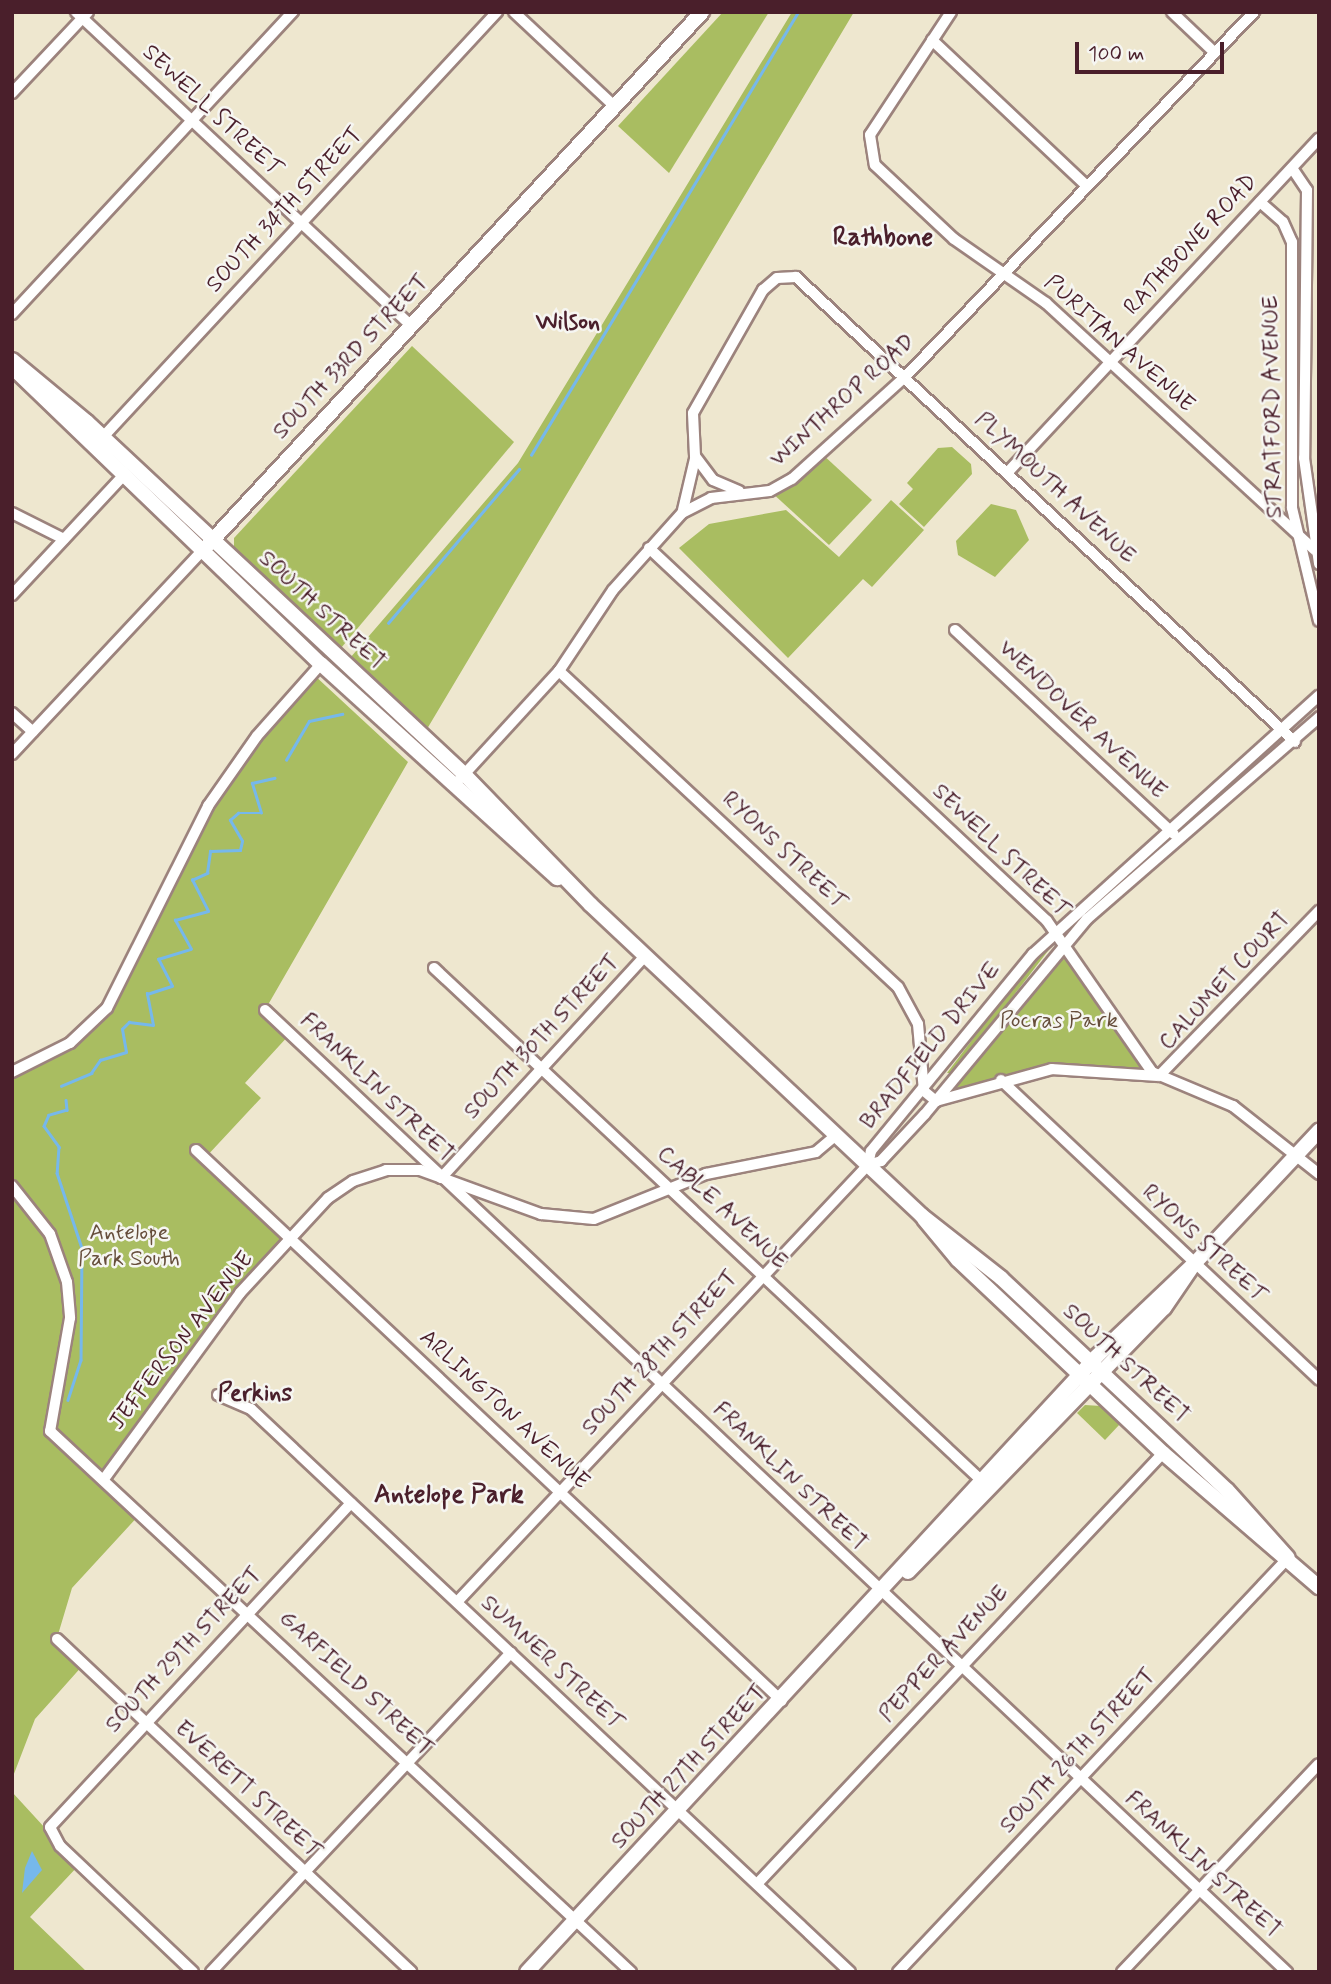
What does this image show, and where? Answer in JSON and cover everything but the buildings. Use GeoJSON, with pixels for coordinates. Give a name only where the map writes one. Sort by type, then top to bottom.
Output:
{"type":"FeatureCollection","features":[{"type":"Feature","properties":{"kind":"main road","name":"SOUTH 33RD STREET"},"geometry":{"type":"LineString","coordinates":[[202,551],[702,12]]}},
{"type":"Feature","properties":{"kind":"main road","name":"SOUTH STREET"},"geometry":{"type":"LineString","coordinates":[[12,360],[103,437],[464,774],[592,905]]}},
{"type":"Feature","properties":{"kind":"main road","name":"SOUTH STREET"},"geometry":{"type":"LineString","coordinates":[[12,367],[122,477],[321,664],[453,786],[646,955],[921,1215],[958,1260],[1163,1453],[1319,1587]]}},
{"type":"Feature","properties":{"kind":"main road","name":"SOUTH 27TH STREET"},"geometry":{"type":"LineString","coordinates":[[883,1594],[981,1480],[1091,1362],[1194,1264],[1319,1131]]}},
{"type":"Feature","properties":{"kind":"main road","name":"SOUTH STREET"},"geometry":{"type":"LineString","coordinates":[[921,1215],[953,1235],[1103,1373],[1227,1490],[1288,1558]]}},
{"type":"Feature","properties":{"kind":"main road","name":"SOUTH 27TH STREET"},"geometry":{"type":"LineString","coordinates":[[527,1972],[883,1594],[1092,1385],[1164,1308],[1194,1264]]}},
{"type":"Feature","properties":{"kind":"street"},"geometry":{"type":"LineString","coordinates":[[12,314],[293,12]]}},
{"type":"Feature","properties":{"kind":"street","name":"SOUTH 34TH STREET"},"geometry":{"type":"LineString","coordinates":[[103,437],[497,12]]}},
{"type":"Feature","properties":{"kind":"street"},"geometry":{"type":"LineString","coordinates":[[514,12],[614,106]]}},
{"type":"Feature","properties":{"kind":"street"},"geometry":{"type":"LineString","coordinates":[[951,12],[932,40],[1085,184]]}},
{"type":"Feature","properties":{"kind":"street"},"geometry":{"type":"LineString","coordinates":[[1172,12],[1215,53]]}},
{"type":"Feature","properties":{"kind":"street","name":"WINTHROP ROAD"},"geometry":{"type":"LineString","coordinates":[[453,786],[559,671],[649,548],[682,513],[699,502],[748,494],[792,479],[906,376],[1085,184],[1254,12]]}},
{"type":"Feature","properties":{"kind":"street"},"geometry":{"type":"LineString","coordinates":[[12,93],[82,14]]}},
{"type":"Feature","properties":{"kind":"street","name":"SEWELL STREET"},"geometry":{"type":"LineString","coordinates":[[82,14],[411,326]]}},
{"type":"Feature","properties":{"kind":"street","name":"PURITAN AVENUE"},"geometry":{"type":"LineString","coordinates":[[932,40],[868,142],[875,164],[954,239],[1046,303],[1297,538],[1315,550]]}},
{"type":"Feature","properties":{"kind":"street","name":"RATHBONE ROAD"},"geometry":{"type":"LineString","coordinates":[[1008,472],[1319,139]]}},
{"type":"Feature","properties":{"kind":"street","name":"STRATFORD AVENUE"},"geometry":{"type":"LineString","coordinates":[[1292,168],[1307,190],[1304,458],[1319,564]]}},
{"type":"Feature","properties":{"kind":"street","name":"STRATFORD AVENUE"},"geometry":{"type":"LineString","coordinates":[[1260,202],[1283,222],[1292,242],[1290,472],[1297,538],[1319,621]]}},
{"type":"Feature","properties":{"kind":"street","name":"PLYMOUTH AVENUE"},"geometry":{"type":"LineString","coordinates":[[695,456],[690,435],[698,400],[763,290],[780,277],[804,281],[1295,742]]}},
{"type":"Feature","properties":{"kind":"street"},"geometry":{"type":"LineString","coordinates":[[695,456],[713,480],[748,494]]}},
{"type":"Feature","properties":{"kind":"street"},"geometry":{"type":"LineString","coordinates":[[682,513],[694,483],[695,456]]}},
{"type":"Feature","properties":{"kind":"street"},"geometry":{"type":"LineString","coordinates":[[12,595],[122,477]]}},
{"type":"Feature","properties":{"kind":"street"},"geometry":{"type":"LineString","coordinates":[[12,513],[64,540]]}},
{"type":"Feature","properties":{"kind":"street","name":"SEWELL STREET"},"geometry":{"type":"LineString","coordinates":[[649,548],[1056,930],[1159,1076]]}},
{"type":"Feature","properties":{"kind":"street","name":"SOUTH 33RD STREET"},"geometry":{"type":"LineString","coordinates":[[12,754],[202,551]]}},
{"type":"Feature","properties":{"kind":"street","name":"WENDOVER AVENUE"},"geometry":{"type":"LineString","coordinates":[[955,629],[1181,841]]}},
{"type":"Feature","properties":{"kind":"street"},"geometry":{"type":"LineString","coordinates":[[12,1072],[70,1043],[107,1008],[208,806],[257,736],[321,664]]}},
{"type":"Feature","properties":{"kind":"street","name":"RYONS STREET"},"geometry":{"type":"LineString","coordinates":[[559,671],[898,987],[920,1031],[924,1091]]}},
{"type":"Feature","properties":{"kind":"street","name":"BRADFIELD DRIVE"},"geometry":{"type":"LineString","coordinates":[[868,1165],[872,1152],[1056,930],[1284,732],[1319,696]]}},
{"type":"Feature","properties":{"kind":"street"},"geometry":{"type":"LineString","coordinates":[[12,713],[33,732]]}},
{"type":"Feature","properties":{"kind":"street","name":"BRADFIELD DRIVE"},"geometry":{"type":"LineString","coordinates":[[868,1165],[881,1161],[936,1101],[1064,942],[1295,742],[1319,717]]}},
{"type":"Feature","properties":{"kind":"street","name":"CALUMET COURT"},"geometry":{"type":"LineString","coordinates":[[1159,1076],[1319,912]]}},
{"type":"Feature","properties":{"kind":"street","name":"SOUTH 30TH STREET"},"geometry":{"type":"LineString","coordinates":[[441,1178],[646,955]]}},
{"type":"Feature","properties":{"kind":"street","name":"CABLE AVENUE"},"geometry":{"type":"LineString","coordinates":[[434,968],[981,1480]]}},
{"type":"Feature","properties":{"kind":"street","name":"FRANKLIN STREET"},"geometry":{"type":"LineString","coordinates":[[265,1010],[1287,1972]]}},
{"type":"Feature","properties":{"kind":"street"},"geometry":{"type":"LineString","coordinates":[[924,1091],[936,1101],[1001,1080],[1079,1067],[1159,1076],[1233,1106],[1319,1174]]}},
{"type":"Feature","properties":{"kind":"street","name":"RYONS STREET"},"geometry":{"type":"LineString","coordinates":[[1001,1080],[1319,1380]]}},
{"type":"Feature","properties":{"kind":"street","name":"JEFFERSON AVENUE"},"geometry":{"type":"LineString","coordinates":[[104,1479],[240,1293],[328,1198],[368,1175],[404,1169],[575,1220],[612,1215],[671,1188],[736,1165],[816,1152],[836,1135]]}},
{"type":"Feature","properties":{"kind":"street","name":"ARLINGTON AVENUE"},"geometry":{"type":"LineString","coordinates":[[196,1150],[782,1701]]}},
{"type":"Feature","properties":{"kind":"street","name":"SOUTH 28TH STREET"},"geometry":{"type":"LineString","coordinates":[[457,1602],[868,1165]]}},
{"type":"Feature","properties":{"kind":"street","name":"GARFIELD STREET"},"geometry":{"type":"LineString","coordinates":[[12,1186],[50,1234],[67,1282],[70,1318],[50,1431],[249,1612],[631,1972]]}},
{"type":"Feature","properties":{"kind":"street","name":"SUMNER STREET"},"geometry":{"type":"LineString","coordinates":[[218,1395],[251,1409],[757,1884],[845,1970]]}},
{"type":"Feature","properties":{"kind":"street","name":"PEPPER AVENUE"},"geometry":{"type":"LineString","coordinates":[[757,1884],[1163,1453]]}},
{"type":"Feature","properties":{"kind":"street","name":"SOUTH 29TH STREET"},"geometry":{"type":"LineString","coordinates":[[193,1972],[60,1846],[50,1827],[351,1503]]}},
{"type":"Feature","properties":{"kind":"street","name":"SOUTH 26TH STREET"},"geometry":{"type":"LineString","coordinates":[[898,1972],[1288,1558]]}},
{"type":"Feature","properties":{"kind":"street","name":"EVERETT STREET"},"geometry":{"type":"LineString","coordinates":[[57,1639],[411,1972]]}},
{"type":"Feature","properties":{"kind":"street"},"geometry":{"type":"LineString","coordinates":[[211,1972],[511,1653]]}},
{"type":"Feature","properties":{"kind":"street"},"geometry":{"type":"LineString","coordinates":[[1122,1972],[1319,1764]]}},
{"type":"Feature","properties":{"kind":"green space"},"geometry":{"type":"Polygon","coordinates":[[[723,12],[769,12],[669,173],[618,126],[723,12]]]}},
{"type":"Feature","properties":{"kind":"green space"},"geometry":{"type":"Polygon","coordinates":[[[792,12],[854,12],[427,729],[350,658],[518,463],[792,12]]]}},
{"type":"Feature","properties":{"kind":"green space"},"geometry":{"type":"Polygon","coordinates":[[[412,346],[514,442],[341,648],[234,549],[234,538],[412,346]]]}},
{"type":"Feature","properties":{"kind":"green space"},"geometry":{"type":"Polygon","coordinates":[[[952,447],[971,464],[972,474],[924,527],[899,504],[913,489],[907,483],[938,448],[952,447]]]}},
{"type":"Feature","properties":{"kind":"green space"},"geometry":{"type":"Polygon","coordinates":[[[821,453],[872,500],[829,545],[770,491],[821,453]]]}},
{"type":"Feature","properties":{"kind":"green space"},"geometry":{"type":"Polygon","coordinates":[[[891,500],[924,530],[872,587],[863,579],[788,658],[679,548],[709,524],[786,510],[839,557],[891,500]]]}},
{"type":"Feature","properties":{"kind":"green space"},"geometry":{"type":"Polygon","coordinates":[[[991,504],[1016,510],[1029,540],[995,577],[958,555],[956,541],[991,504]]]}},
{"type":"Feature","properties":{"kind":"green space","name":"Antelope Park South"},"geometry":{"type":"Polygon","coordinates":[[[313,674],[408,762],[265,1010],[290,1034],[245,1083],[261,1098],[205,1158],[290,1239],[240,1293],[104,1478],[141,1513],[72,1588],[57,1638],[84,1664],[35,1719],[12,1779],[12,1072],[45,1058],[107,1008],[208,806],[313,674]]]}},
{"type":"Feature","properties":{"kind":"green space","name":"Pocras Park"},"geometry":{"type":"Polygon","coordinates":[[[1064,942],[1152,1072],[1079,1067],[936,1101],[1064,942]]]}},
{"type":"Feature","properties":{"kind":"green space"},"geometry":{"type":"Polygon","coordinates":[[[1054,943],[954,1073],[947,1073],[1019,978],[1054,943]]]}},
{"type":"Feature","properties":{"kind":"green space"},"geometry":{"type":"Polygon","coordinates":[[[1085,1405],[1101,1406],[1120,1424],[1105,1440],[1077,1413],[1085,1405]]]}},
{"type":"Feature","properties":{"kind":"green space"},"geometry":{"type":"Polygon","coordinates":[[[12,1792],[79,1865],[30,1917],[87,1972],[12,1972],[12,1792]]]}},
{"type":"Feature","properties":{"kind":"water"},"geometry":{"type":"Polygon","coordinates":[[[32,1851],[42,1870],[22,1893],[25,1868],[32,1851]]]}},
{"type":"Feature","properties":{"kind":"waterway"},"geometry":{"type":"LineString","coordinates":[[531,455],[798,12]]}},
{"type":"Feature","properties":{"kind":"waterway"},"geometry":{"type":"LineString","coordinates":[[388,623],[519,469]]}},
{"type":"Feature","properties":{"kind":"waterway"},"geometry":{"type":"LineString","coordinates":[[286,760],[309,721],[342,714]]}},
{"type":"Feature","properties":{"kind":"waterway"},"geometry":{"type":"LineString","coordinates":[[61,1086],[91,1073],[100,1060],[126,1052],[122,1029],[129,1022],[153,1025],[147,994],[172,986],[158,959],[191,949],[175,920],[208,911],[192,880],[207,873],[210,851],[240,850],[242,841],[230,820],[238,813],[261,813],[252,783],[274,778]]}},
{"type":"Feature","properties":{"kind":"waterway"},"geometry":{"type":"LineString","coordinates":[[66,1100],[67,1110],[49,1115],[44,1126],[59,1147],[57,1173],[82,1248],[81,1360],[68,1400]]}},
{"type":"Feature","properties":{"kind":"district","name":"Rathbone"},"geometry":{"type":"Point","coordinates":[883,239]}},
{"type":"Feature","properties":{"kind":"district","name":"Wilson"},"geometry":{"type":"Point","coordinates":[568,323]}},
{"type":"Feature","properties":{"kind":"district","name":"Perkins"},"geometry":{"type":"Point","coordinates":[255,1394]}},
{"type":"Feature","properties":{"kind":"district","name":"Antelope Park"},"geometry":{"type":"Point","coordinates":[449,1496]}}]}
